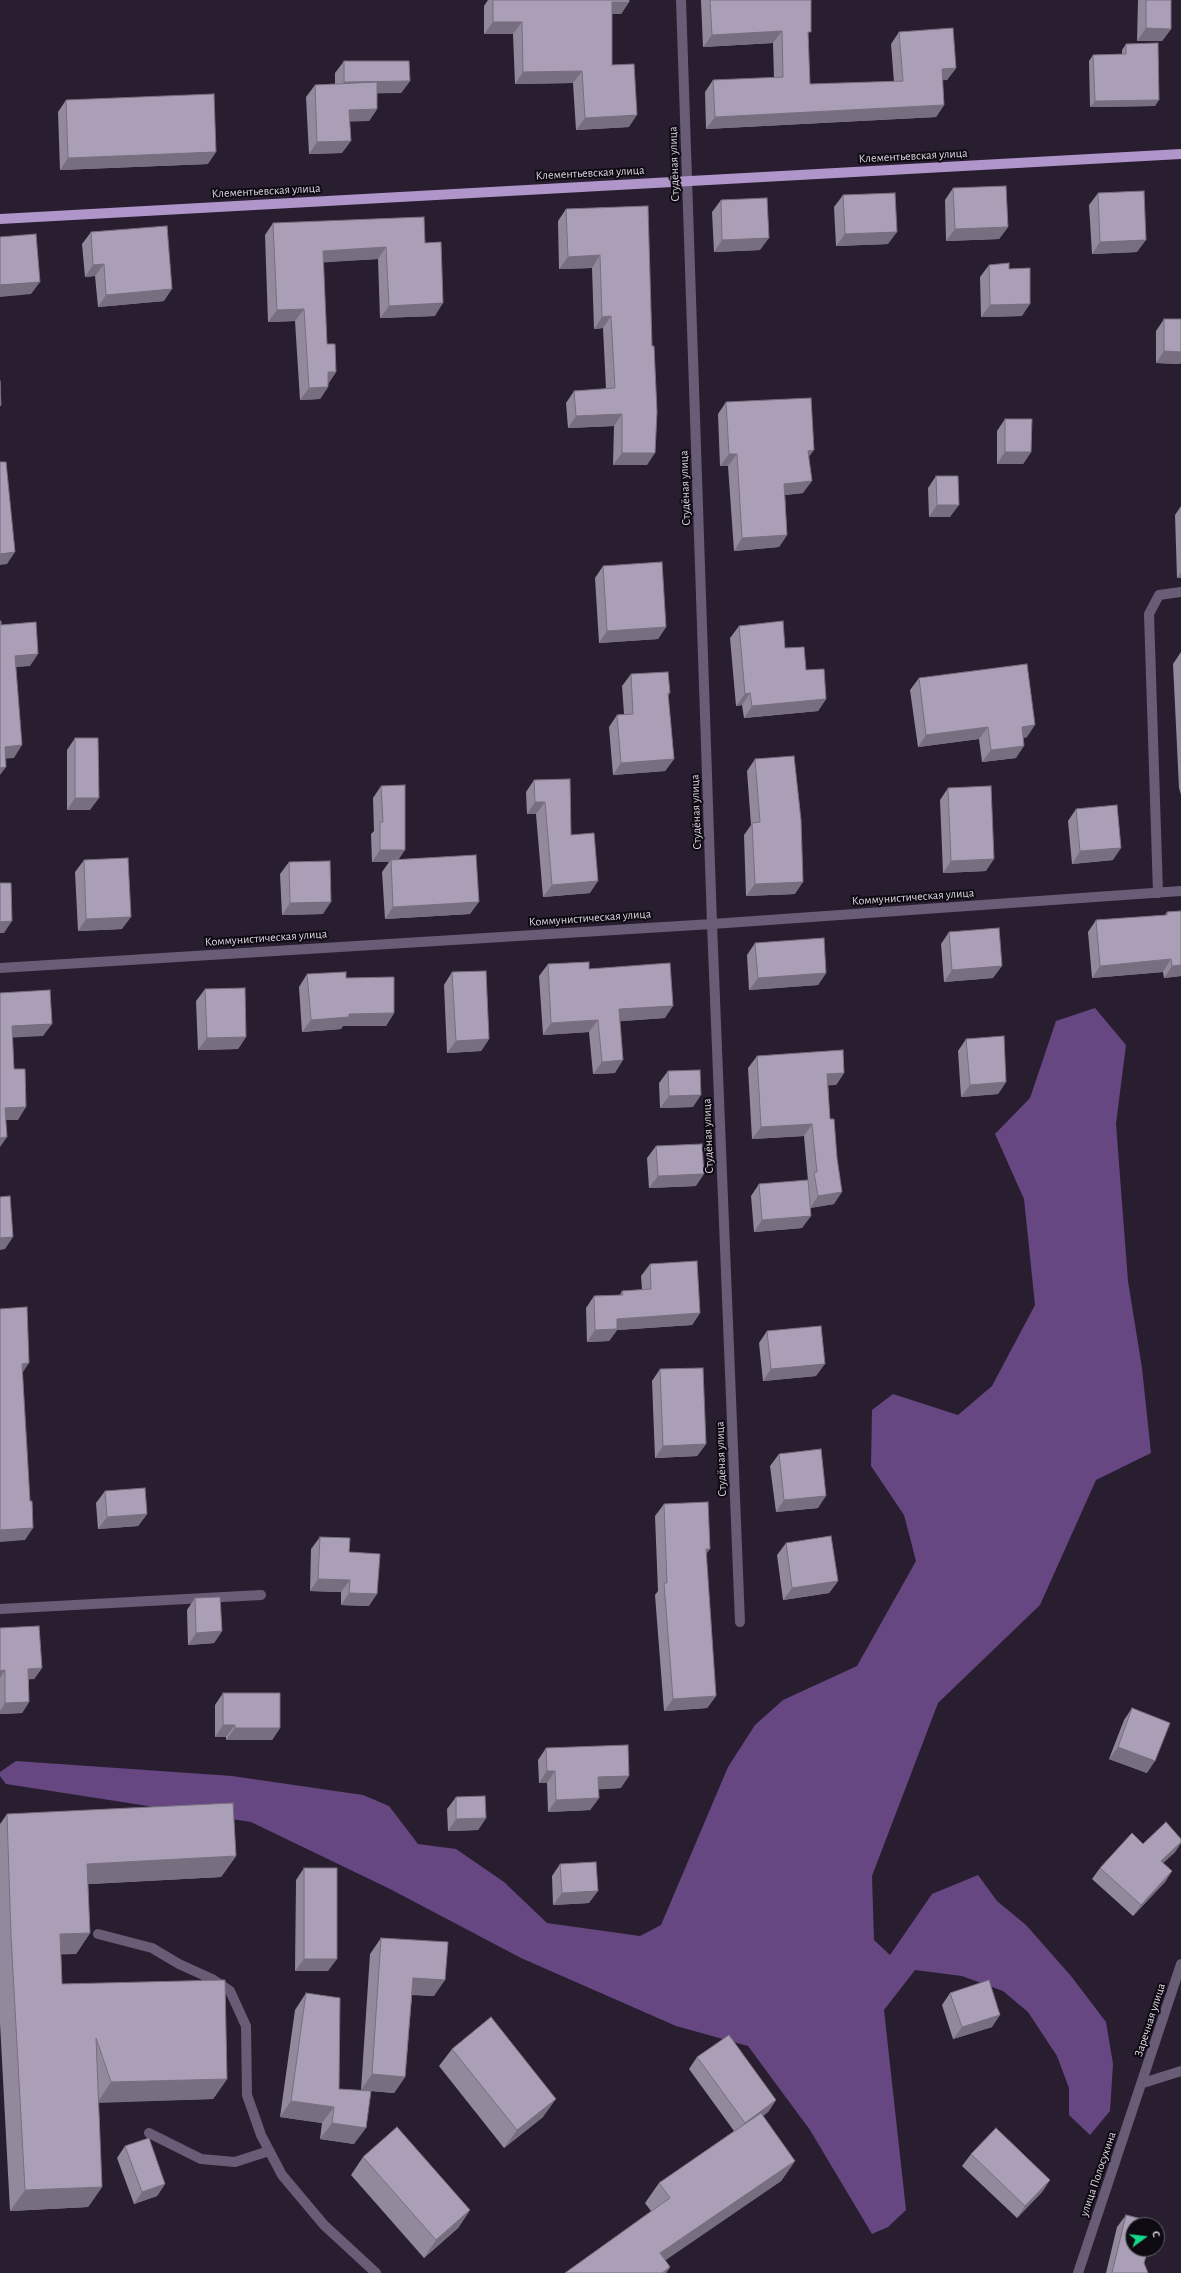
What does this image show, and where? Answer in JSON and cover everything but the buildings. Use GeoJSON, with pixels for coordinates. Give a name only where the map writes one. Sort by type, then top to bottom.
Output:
{"type":"FeatureCollection","features":[{"type":"Feature","properties":{"kind":"main road","name":"Клементьевская улица"},"geometry":{"type":"LineString","coordinates":[[0,219],[1181,154]]}},
{"type":"Feature","properties":{"kind":"street","name":"Студёная улица"},"geometry":{"type":"LineString","coordinates":[[681,0],[712,924],[740,1622]]}},
{"type":"Feature","properties":{"kind":"street"},"geometry":{"type":"LineString","coordinates":[[1158,893],[1148,614],[1159,595],[1181,592]]}},
{"type":"Feature","properties":{"kind":"street","name":"Коммунистическая улица"},"geometry":{"type":"LineString","coordinates":[[0,968],[712,924],[1181,892]]}},
{"type":"Feature","properties":{"kind":"street"},"geometry":{"type":"LineString","coordinates":[[0,1609],[261,1595]]}},
{"type":"Feature","properties":{"kind":"street"},"geometry":{"type":"LineString","coordinates":[[98,1934],[152,1948],[180,1964],[212,1979],[230,1991],[246,2026],[247,2095],[261,2135],[282,2175],[324,2225],[376,2273]]}},
{"type":"Feature","properties":{"kind":"street","name":"Заречная улица"},"geometry":{"type":"LineString","coordinates":[[1143,2083],[1181,1964]]}},
{"type":"Feature","properties":{"kind":"street"},"geometry":{"type":"LineString","coordinates":[[1143,2083],[1181,2071]]}},
{"type":"Feature","properties":{"kind":"street","name":"улица Полосухина"},"geometry":{"type":"LineString","coordinates":[[1078,2273],[1143,2083]]}},
{"type":"Feature","properties":{"kind":"street"},"geometry":{"type":"LineString","coordinates":[[149,2133],[201,2159],[235,2162],[270,2151]]}},
{"type":"Feature","properties":{"kind":"shaded area"},"geometry":{"type":"Polygon","coordinates":[[[1095,1008],[1126,1045],[1116,1124],[1128,1281],[1142,1368],[1151,1453],[1096,1480],[1040,1605],[938,1703],[872,1876],[874,1940],[890,1955],[932,1894],[978,1875],[997,1901],[1026,1925],[1071,1976],[1106,2022],[1113,2064],[1110,2111],[1090,2135],[1069,2115],[1069,2088],[1057,2056],[1028,2012],[1003,1991],[962,1976],[915,1970],[884,2010],[906,2210],[888,2227],[872,2234],[810,2130],[748,2046],[676,2026],[521,1958],[390,1889],[251,1822],[6,1784],[0,1776],[0,1772],[16,1761],[232,1776],[363,1795],[389,1806],[418,1844],[456,1849],[504,1882],[547,1923],[640,1936],[661,1925],[728,1767],[755,1725],[783,1700],[857,1666],[916,1561],[904,1515],[871,1466],[872,1410],[893,1394],[958,1415],[992,1386],[1035,1305],[1024,1199],[995,1134],[1030,1098],[1056,1021],[1095,1008]]]}}]}
